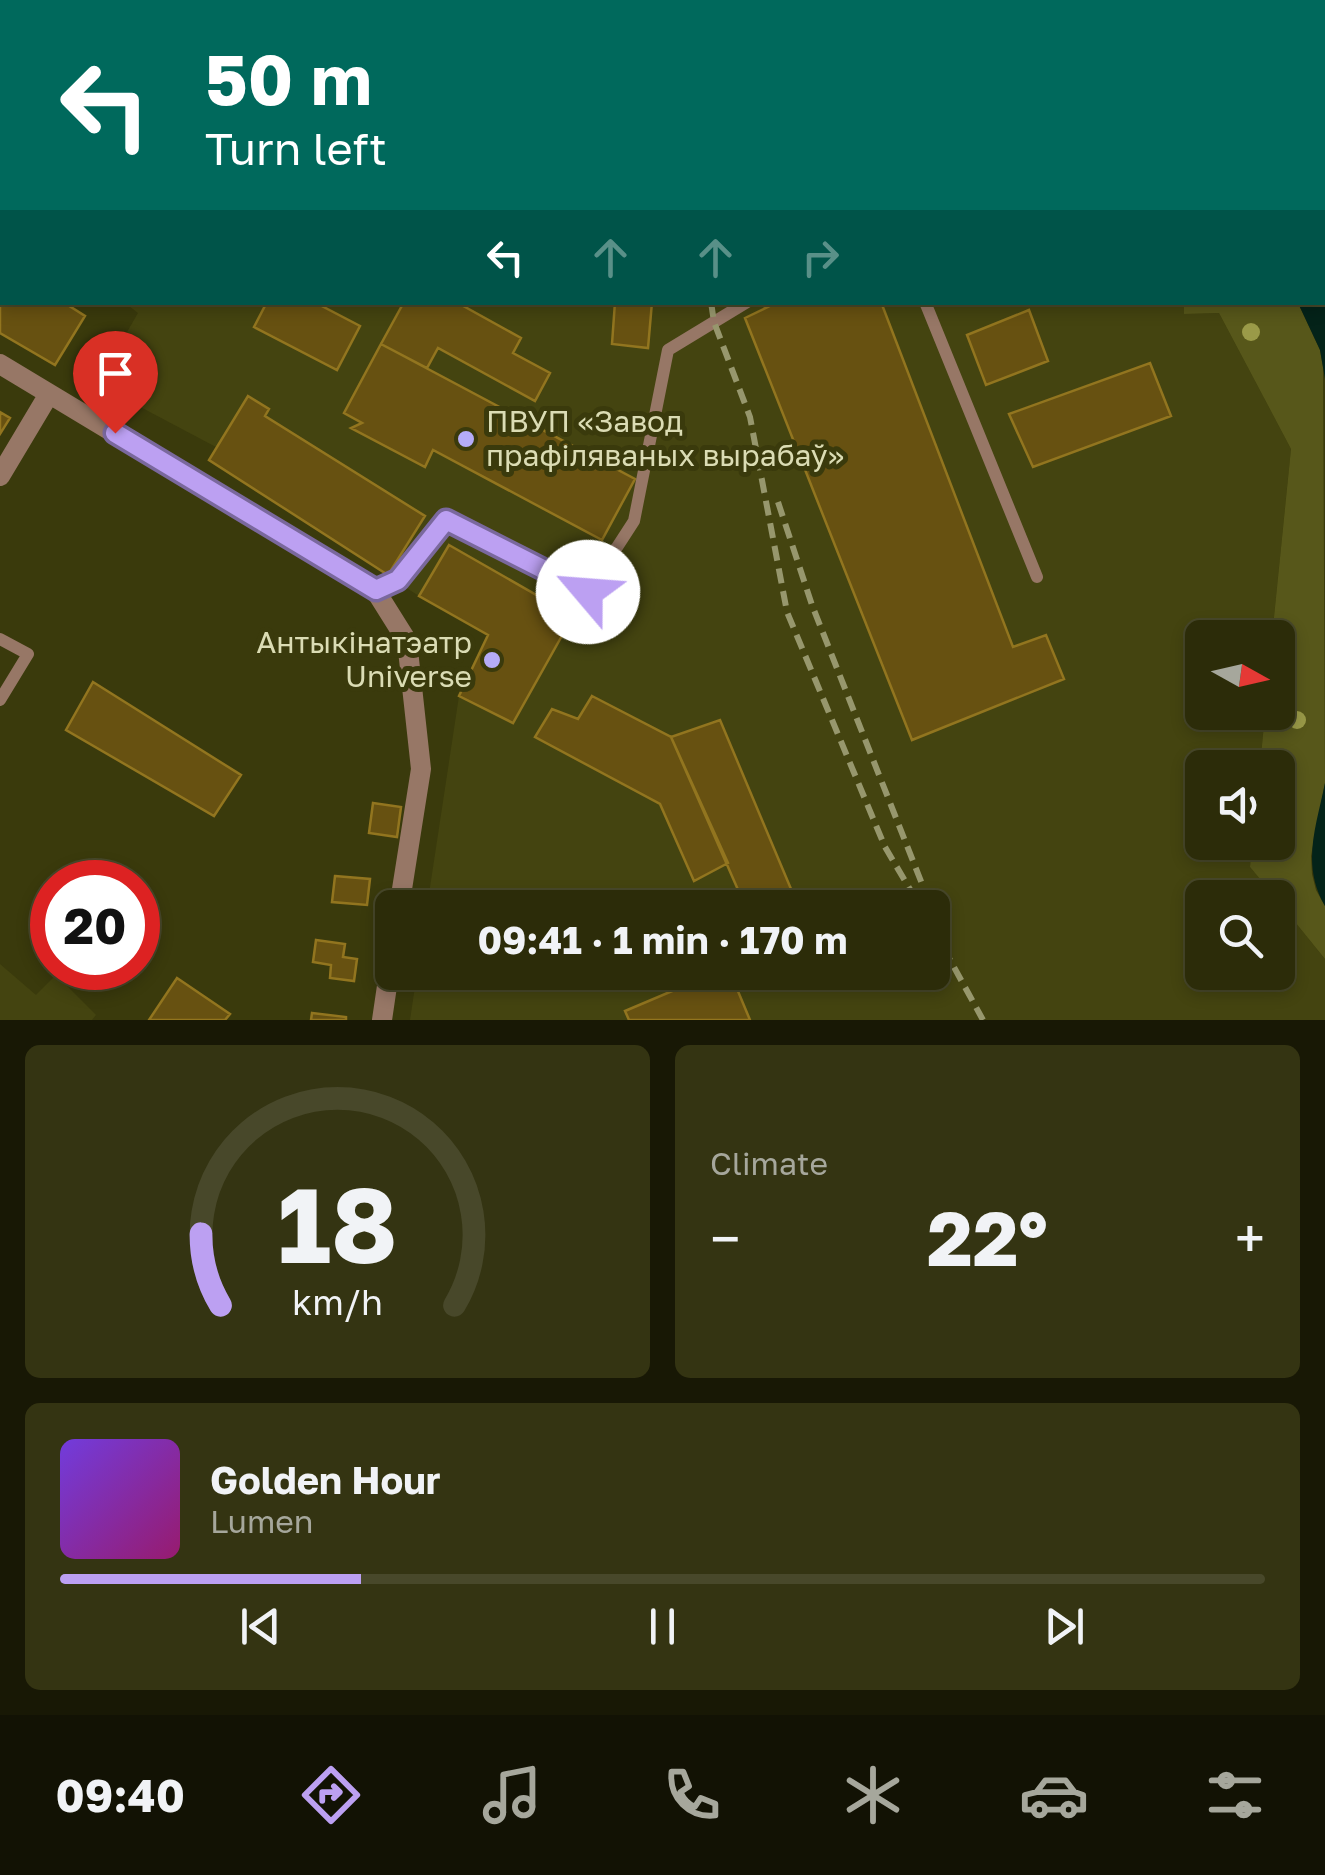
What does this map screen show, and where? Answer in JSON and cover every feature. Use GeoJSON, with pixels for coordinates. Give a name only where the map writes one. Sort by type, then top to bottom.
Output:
{"type":"FeatureCollection","features":[{"type":"Feature","properties":{"kind":"street"},"geometry":{"type":"LineString","coordinates":[[0,364],[376,590],[408,641],[421,769],[403,890]]}},
{"type":"Feature","properties":{"kind":"street"},"geometry":{"type":"LineString","coordinates":[[0,476],[50,394]]}},
{"type":"Feature","properties":{"kind":"street"},"geometry":{"type":"LineString","coordinates":[[382,1020],[386,990]]}},
{"type":"Feature","properties":{"kind":"lane"},"geometry":{"type":"LineString","coordinates":[[376,590],[398,580],[446,520],[588,592],[634,521],[668,350],[742,305]]}},
{"type":"Feature","properties":{"kind":"lane"},"geometry":{"type":"LineString","coordinates":[[927,305],[1037,577]]}},
{"type":"Feature","properties":{"kind":"lane"},"geometry":{"type":"LineString","coordinates":[[0,638],[28,654],[0,700]]}},
{"type":"Feature","properties":{"kind":"shaded area","name":"ПВУП «Завод прафіляваных вырабаў»"},"geometry":{"type":"Polygon","coordinates":[[[128,305],[1184,305],[1184,314],[1219,313],[1291,449],[1274,620],[1185,620],[1185,730],[1263,730],[1262,750],[1185,750],[1185,860],[1251,860],[1250,867],[1261,880],[1185,880],[1185,990],[1295,990],[1295,922],[1325,959],[1325,1020],[410,1020],[414,990],[950,990],[950,890],[430,890],[459,696],[488,635],[419,596],[209,460],[216,447],[97,384],[138,313],[128,305]]]}},
{"type":"Feature","properties":{"kind":"shaded area"},"geometry":{"type":"Polygon","coordinates":[[[1184,305],[1299,305],[1320,350],[1323,367],[1325,783],[1311,856],[1316,890],[1325,906],[1325,959],[1295,922],[1295,880],[1261,880],[1250,867],[1251,860],[1295,860],[1295,750],[1262,750],[1263,730],[1295,730],[1295,620],[1274,620],[1291,449],[1219,313],[1184,314],[1184,305]]]}},
{"type":"Feature","properties":{"kind":"shaded area"},"geometry":{"type":"Polygon","coordinates":[[[1299,305],[1325,305],[1325,379],[1320,350],[1299,305]]]}},
{"type":"Feature","properties":{"kind":"shaded area"},"geometry":{"type":"Polygon","coordinates":[[[1325,783],[1325,906],[1312,861],[1325,783]]]}},
{"type":"Feature","properties":{"kind":"shaded area"},"geometry":{"type":"Polygon","coordinates":[[[0,964],[36,995],[41,990],[71,990],[96,1015],[92,1020],[0,1020],[0,964]]]}},
{"type":"Feature","properties":{"kind":"building"},"geometry":{"type":"Polygon","coordinates":[[[0,305],[68,305],[85,316],[55,365],[0,333],[0,305]]]}},
{"type":"Feature","properties":{"kind":"building"},"geometry":{"type":"Polygon","coordinates":[[[265,305],[320,305],[360,326],[337,370],[254,327],[265,305]]]}},
{"type":"Feature","properties":{"kind":"building"},"geometry":{"type":"Polygon","coordinates":[[[402,305],[461,305],[521,338],[513,353],[550,373],[535,401],[438,348],[427,368],[381,344],[402,305]]]}},
{"type":"Feature","properties":{"kind":"building"},"geometry":{"type":"Polygon","coordinates":[[[615,305],[652,305],[648,348],[612,344],[615,305]]]}},
{"type":"Feature","properties":{"kind":"building"},"geometry":{"type":"Polygon","coordinates":[[[772,305],[882,305],[1013,647],[1046,635],[1064,679],[912,740],[745,318],[772,305]]]}},
{"type":"Feature","properties":{"kind":"building"},"geometry":{"type":"Polygon","coordinates":[[[1029,310],[1048,361],[986,385],[967,335],[1029,310]]]}},
{"type":"Feature","properties":{"kind":"building","name":"ПВУП «Завод прафіляваных вырабаў»"},"geometry":{"type":"Polygon","coordinates":[[[381,344],[635,479],[602,540],[433,450],[425,467],[351,428],[362,423],[344,413],[381,344]]]}},
{"type":"Feature","properties":{"kind":"building"},"geometry":{"type":"Polygon","coordinates":[[[1150,363],[1171,416],[1033,467],[1009,414],[1150,363]]]}},
{"type":"Feature","properties":{"kind":"building"},"geometry":{"type":"Polygon","coordinates":[[[248,396],[269,409],[265,416],[425,516],[388,575],[209,460],[248,396]]]}},
{"type":"Feature","properties":{"kind":"building"},"geometry":{"type":"Polygon","coordinates":[[[0,412],[10,418],[0,434],[0,412]]]}},
{"type":"Feature","properties":{"kind":"building"},"geometry":{"type":"Polygon","coordinates":[[[449,545],[573,616],[513,723],[459,696],[488,635],[419,596],[449,545]]]}},
{"type":"Feature","properties":{"kind":"building"},"geometry":{"type":"Polygon","coordinates":[[[93,682],[241,775],[214,816],[66,730],[93,682]]]}},
{"type":"Feature","properties":{"kind":"building"},"geometry":{"type":"Polygon","coordinates":[[[592,696],[671,737],[728,863],[694,881],[660,804],[535,737],[552,709],[578,719],[592,696]]]}},
{"type":"Feature","properties":{"kind":"building"},"geometry":{"type":"Polygon","coordinates":[[[720,720],[791,890],[738,890],[671,737],[720,720]]]}},
{"type":"Feature","properties":{"kind":"building"},"geometry":{"type":"Polygon","coordinates":[[[373,803],[401,807],[397,837],[369,833],[373,803]]]}},
{"type":"Feature","properties":{"kind":"building"},"geometry":{"type":"Polygon","coordinates":[[[335,876],[370,879],[367,905],[332,902],[335,876]]]}},
{"type":"Feature","properties":{"kind":"building"},"geometry":{"type":"Polygon","coordinates":[[[316,940],[345,944],[343,957],[357,959],[354,981],[330,978],[331,965],[313,962],[316,940]]]}},
{"type":"Feature","properties":{"kind":"building"},"geometry":{"type":"Polygon","coordinates":[[[177,978],[230,1014],[225,1020],[149,1020],[177,978]]]}},
{"type":"Feature","properties":{"kind":"building"},"geometry":{"type":"Polygon","coordinates":[[[675,990],[738,990],[750,1020],[629,1020],[625,1011],[675,990]]]}},
{"type":"Feature","properties":{"kind":"building"},"geometry":{"type":"Polygon","coordinates":[[[312,1013],[346,1017],[346,1020],[311,1020],[312,1013]]]}},
{"type":"Feature","properties":{"kind":"railway"},"geometry":{"type":"LineString","coordinates":[[711,305],[714,322],[750,417],[787,612],[885,847],[910,890]]}},
{"type":"Feature","properties":{"kind":"railway"},"geometry":{"type":"LineString","coordinates":[[778,502],[812,605],[924,890]]}},
{"type":"Feature","properties":{"kind":"railway"},"geometry":{"type":"LineString","coordinates":[[950,960],[983,1020]]}},
{"type":"Feature","properties":{"kind":"place","name":"ПВУП «Завод прафіляваных вырабаў»"},"geometry":{"type":"Point","coordinates":[466,439]}},
{"type":"Feature","properties":{"kind":"place","name":"Антыкінатэатр Universe"},"geometry":{"type":"Point","coordinates":[492,660]}},
{"type":"Feature","properties":{"kind":"route"},"geometry":{"type":"LineString","coordinates":[[115,433],[376,590],[398,580],[446,520],[588,592]]}}]}
